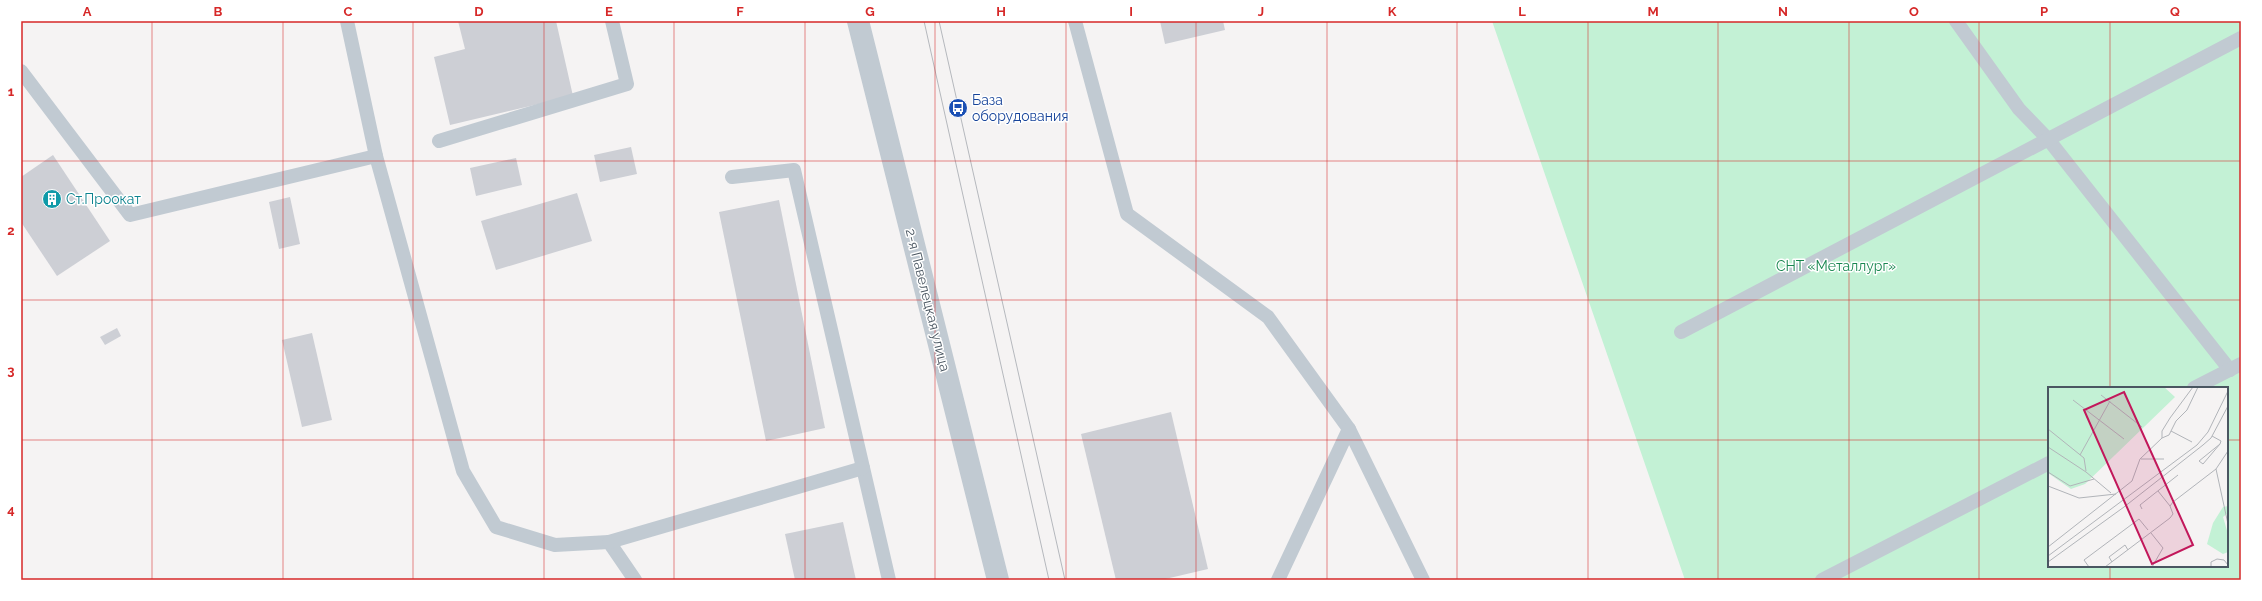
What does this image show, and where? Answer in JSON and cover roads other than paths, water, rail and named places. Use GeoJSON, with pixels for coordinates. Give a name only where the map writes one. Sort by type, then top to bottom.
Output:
{"type":"FeatureCollection","features":[{"type":"Feature","properties":{"kind":"street","name":"2-я Павелецкая улица"},"geometry":{"type":"LineString","coordinates":[[858,21],[998,580]]}},
{"type":"Feature","properties":{"kind":"lane"},"geometry":{"type":"LineString","coordinates":[[347,21],[376,156],[463,471],[496,527],[555,545],[609,542],[863,468]]}},
{"type":"Feature","properties":{"kind":"lane"},"geometry":{"type":"LineString","coordinates":[[440,141],[627,84],[612,21]]}},
{"type":"Feature","properties":{"kind":"lane"},"geometry":{"type":"LineString","coordinates":[[1075,21],[1127,214],[1268,317],[1349,429],[1423,580]]}},
{"type":"Feature","properties":{"kind":"lane"},"geometry":{"type":"LineString","coordinates":[[1956,21],[2019,109],[2048,139],[2235,367],[2196,387]]}},
{"type":"Feature","properties":{"kind":"lane"},"geometry":{"type":"LineString","coordinates":[[1681,332],[2241,38]]}},
{"type":"Feature","properties":{"kind":"lane"},"geometry":{"type":"LineString","coordinates":[[21,71],[130,215],[376,156]]}},
{"type":"Feature","properties":{"kind":"lane"},"geometry":{"type":"LineString","coordinates":[[732,177],[794,170],[889,580]]}},
{"type":"Feature","properties":{"kind":"lane"},"geometry":{"type":"LineString","coordinates":[[1278,580],[1349,429]]}},
{"type":"Feature","properties":{"kind":"lane"},"geometry":{"type":"LineString","coordinates":[[1822,580],[2048,464]]}},
{"type":"Feature","properties":{"kind":"lane"},"geometry":{"type":"LineString","coordinates":[[609,542],[635,580]]}},
{"type":"Feature","properties":{"kind":"tram line"},"geometry":{"type":"LineString","coordinates":[[924,21],[1049,580]]}},
{"type":"Feature","properties":{"kind":"tram line"},"geometry":{"type":"LineString","coordinates":[[939,21],[1065,580]]}},
{"type":"Feature","properties":{"kind":"place","name":"База оборудования"},"geometry":{"type":"Point","coordinates":[958,108]}},
{"type":"Feature","properties":{"kind":"place","name":"Ст.Проокат"},"geometry":{"type":"Point","coordinates":[52,199]}},
{"type":"Feature","properties":{"kind":"park label","name":"СНТ «Металлург»"},"geometry":{"type":"Point","coordinates":[1836,266]}}]}
